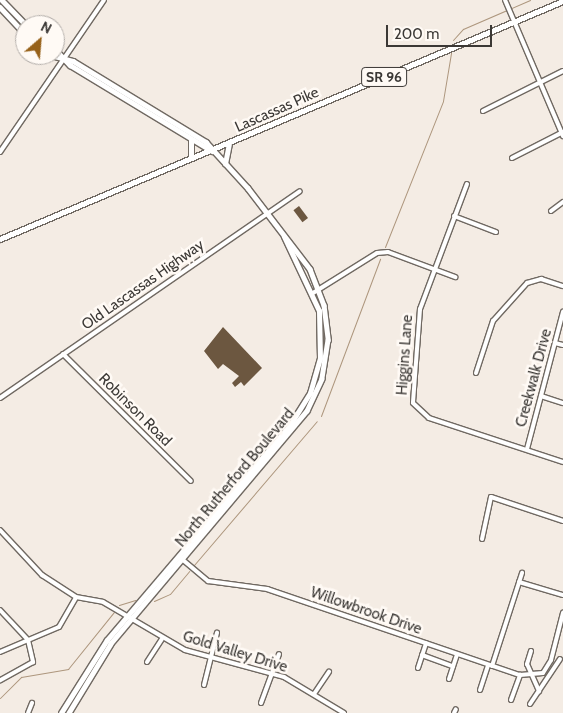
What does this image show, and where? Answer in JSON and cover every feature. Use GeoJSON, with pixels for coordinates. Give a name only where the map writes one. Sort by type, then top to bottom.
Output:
{"type":"FeatureCollection","features":[{"type":"Feature","properties":{"kind":"main road"},"geometry":{"type":"LineString","coordinates":[[2,0],[16,15]]}},
{"type":"Feature","properties":{"kind":"main road","name":"Lascassas Pike"},"geometry":{"type":"LineString","coordinates":[[0,239],[191,158],[213,152],[563,1]]}},
{"type":"Feature","properties":{"kind":"main road"},"geometry":{"type":"LineString","coordinates":[[0,7],[15,23]]}},
{"type":"Feature","properties":{"kind":"main road"},"geometry":{"type":"LineString","coordinates":[[65,59],[213,152]]}},
{"type":"Feature","properties":{"kind":"main road"},"geometry":{"type":"LineString","coordinates":[[111,87],[194,134],[213,152]]}},
{"type":"Feature","properties":{"kind":"main road"},"geometry":{"type":"LineString","coordinates":[[191,138],[194,146],[191,158]]}},
{"type":"Feature","properties":{"kind":"main road"},"geometry":{"type":"LineString","coordinates":[[226,164],[229,144]]}},
{"type":"Feature","properties":{"kind":"main road","name":"North Rutherford Boulevard"},"geometry":{"type":"LineString","coordinates":[[69,713],[129,618],[183,560],[291,432],[315,396],[328,340],[320,291],[310,269],[267,213],[226,164],[213,152]]}},
{"type":"Feature","properties":{"kind":"main road","name":"North Rutherford Boulevard"},"geometry":{"type":"LineString","coordinates":[[61,713],[69,698],[129,618],[306,401],[322,342],[313,293],[284,237]]}},
{"type":"Feature","properties":{"kind":"main road"},"geometry":{"type":"LineString","coordinates":[[69,698],[75,701]]}},
{"type":"Feature","properties":{"kind":"street"},"geometry":{"type":"LineString","coordinates":[[65,55],[104,0]]}},
{"type":"Feature","properties":{"kind":"street"},"geometry":{"type":"LineString","coordinates":[[505,0],[562,134],[512,158]]}},
{"type":"Feature","properties":{"kind":"street"},"geometry":{"type":"LineString","coordinates":[[0,152],[58,65]]}},
{"type":"Feature","properties":{"kind":"street"},"geometry":{"type":"LineString","coordinates":[[482,110],[563,71]]}},
{"type":"Feature","properties":{"kind":"street","name":"Higgins Lane"},"geometry":{"type":"LineString","coordinates":[[467,184],[420,309],[413,403],[428,418],[563,462]]}},
{"type":"Feature","properties":{"kind":"street","name":"Old Lascassas Highway"},"geometry":{"type":"LineString","coordinates":[[0,398],[300,191]]}},
{"type":"Feature","properties":{"kind":"street"},"geometry":{"type":"LineString","coordinates":[[551,211],[563,202]]}},
{"type":"Feature","properties":{"kind":"street"},"geometry":{"type":"LineString","coordinates":[[454,216],[496,232]]}},
{"type":"Feature","properties":{"kind":"street"},"geometry":{"type":"LineString","coordinates":[[313,293],[320,291],[377,253],[388,252],[455,277]]}},
{"type":"Feature","properties":{"kind":"street"},"geometry":{"type":"LineString","coordinates":[[476,373],[493,321],[527,283],[541,280],[563,286]]}},
{"type":"Feature","properties":{"kind":"street","name":"Creekwalk Drive"},"geometry":{"type":"LineString","coordinates":[[526,450],[563,312]]}},
{"type":"Feature","properties":{"kind":"street"},"geometry":{"type":"LineString","coordinates":[[555,342],[563,345]]}},
{"type":"Feature","properties":{"kind":"street","name":"Robinson Road"},"geometry":{"type":"LineString","coordinates":[[63,354],[191,481]]}},
{"type":"Feature","properties":{"kind":"street"},"geometry":{"type":"LineString","coordinates":[[542,396],[563,403]]}},
{"type":"Feature","properties":{"kind":"street"},"geometry":{"type":"LineString","coordinates":[[482,539],[491,497],[563,521]]}},
{"type":"Feature","properties":{"kind":"street","name":"Gold Valley Drive"},"geometry":{"type":"LineString","coordinates":[[0,530],[42,575],[76,596],[102,602],[162,639],[211,658],[272,673],[314,694],[344,713]]}},
{"type":"Feature","properties":{"kind":"street","name":"Willowbrook Drive"},"geometry":{"type":"LineString","coordinates":[[183,560],[208,581],[267,589],[520,675],[531,675],[546,670],[557,637]]}},
{"type":"Feature","properties":{"kind":"street"},"geometry":{"type":"LineString","coordinates":[[480,690],[522,573]]}},
{"type":"Feature","properties":{"kind":"street"},"geometry":{"type":"LineString","coordinates":[[519,582],[563,595]]}},
{"type":"Feature","properties":{"kind":"street"},"geometry":{"type":"LineString","coordinates":[[0,652],[59,627],[76,596]]}},
{"type":"Feature","properties":{"kind":"street"},"geometry":{"type":"LineString","coordinates":[[0,610],[28,640],[32,666],[0,680]]}},
{"type":"Feature","properties":{"kind":"street"},"geometry":{"type":"LineString","coordinates":[[563,613],[557,637],[563,639]]}},
{"type":"Feature","properties":{"kind":"street"},"geometry":{"type":"LineString","coordinates":[[204,685],[217,633]]}},
{"type":"Feature","properties":{"kind":"street"},"geometry":{"type":"LineString","coordinates":[[147,662],[162,639]]}},
{"type":"Feature","properties":{"kind":"street"},"geometry":{"type":"LineString","coordinates":[[418,668],[426,643]]}},
{"type":"Feature","properties":{"kind":"street"},"geometry":{"type":"LineString","coordinates":[[531,651],[527,664],[539,691]]}},
{"type":"Feature","properties":{"kind":"street"},"geometry":{"type":"LineString","coordinates":[[261,704],[279,654]]}},
{"type":"Feature","properties":{"kind":"street"},"geometry":{"type":"LineString","coordinates":[[449,679],[457,654]]}},
{"type":"Feature","properties":{"kind":"street"},"geometry":{"type":"LineString","coordinates":[[422,655],[453,666]]}},
{"type":"Feature","properties":{"kind":"street"},"geometry":{"type":"LineString","coordinates":[[530,704],[560,659]]}},
{"type":"Feature","properties":{"kind":"street"},"geometry":{"type":"LineString","coordinates":[[314,694],[329,672]]}},
{"type":"Feature","properties":{"kind":"street"},"geometry":{"type":"LineString","coordinates":[[511,700],[520,675]]}},
{"type":"Feature","properties":{"kind":"street"},"geometry":{"type":"LineString","coordinates":[[28,713],[32,703]]}},
{"type":"Feature","properties":{"kind":"building"},"geometry":{"type":"Polygon","coordinates":[[[299,206],[308,218],[302,222],[293,210],[299,206]]]}},
{"type":"Feature","properties":{"kind":"building"},"geometry":{"type":"Polygon","coordinates":[[[223,327],[262,368],[244,386],[241,382],[235,387],[232,383],[239,376],[223,364],[218,369],[204,351],[223,327]]]}},
{"type":"Feature","properties":{"kind":"waterway"},"geometry":{"type":"LineString","coordinates":[[453,40],[463,29],[530,0]]}},
{"type":"Feature","properties":{"kind":"waterway"},"geometry":{"type":"LineString","coordinates":[[385,247],[443,101],[451,53]]}},
{"type":"Feature","properties":{"kind":"waterway"},"geometry":{"type":"LineString","coordinates":[[321,416],[380,259]]}},
{"type":"Feature","properties":{"kind":"waterway"},"geometry":{"type":"LineString","coordinates":[[194,565],[317,421]]}},
{"type":"Feature","properties":{"kind":"waterway"},"geometry":{"type":"LineString","coordinates":[[154,601],[170,594],[189,571]]}},
{"type":"Feature","properties":{"kind":"waterway"},"geometry":{"type":"LineString","coordinates":[[119,605],[135,600]]}},
{"type":"Feature","properties":{"kind":"waterway"},"geometry":{"type":"LineString","coordinates":[[0,698],[21,677],[68,669],[114,612]]}}]}
